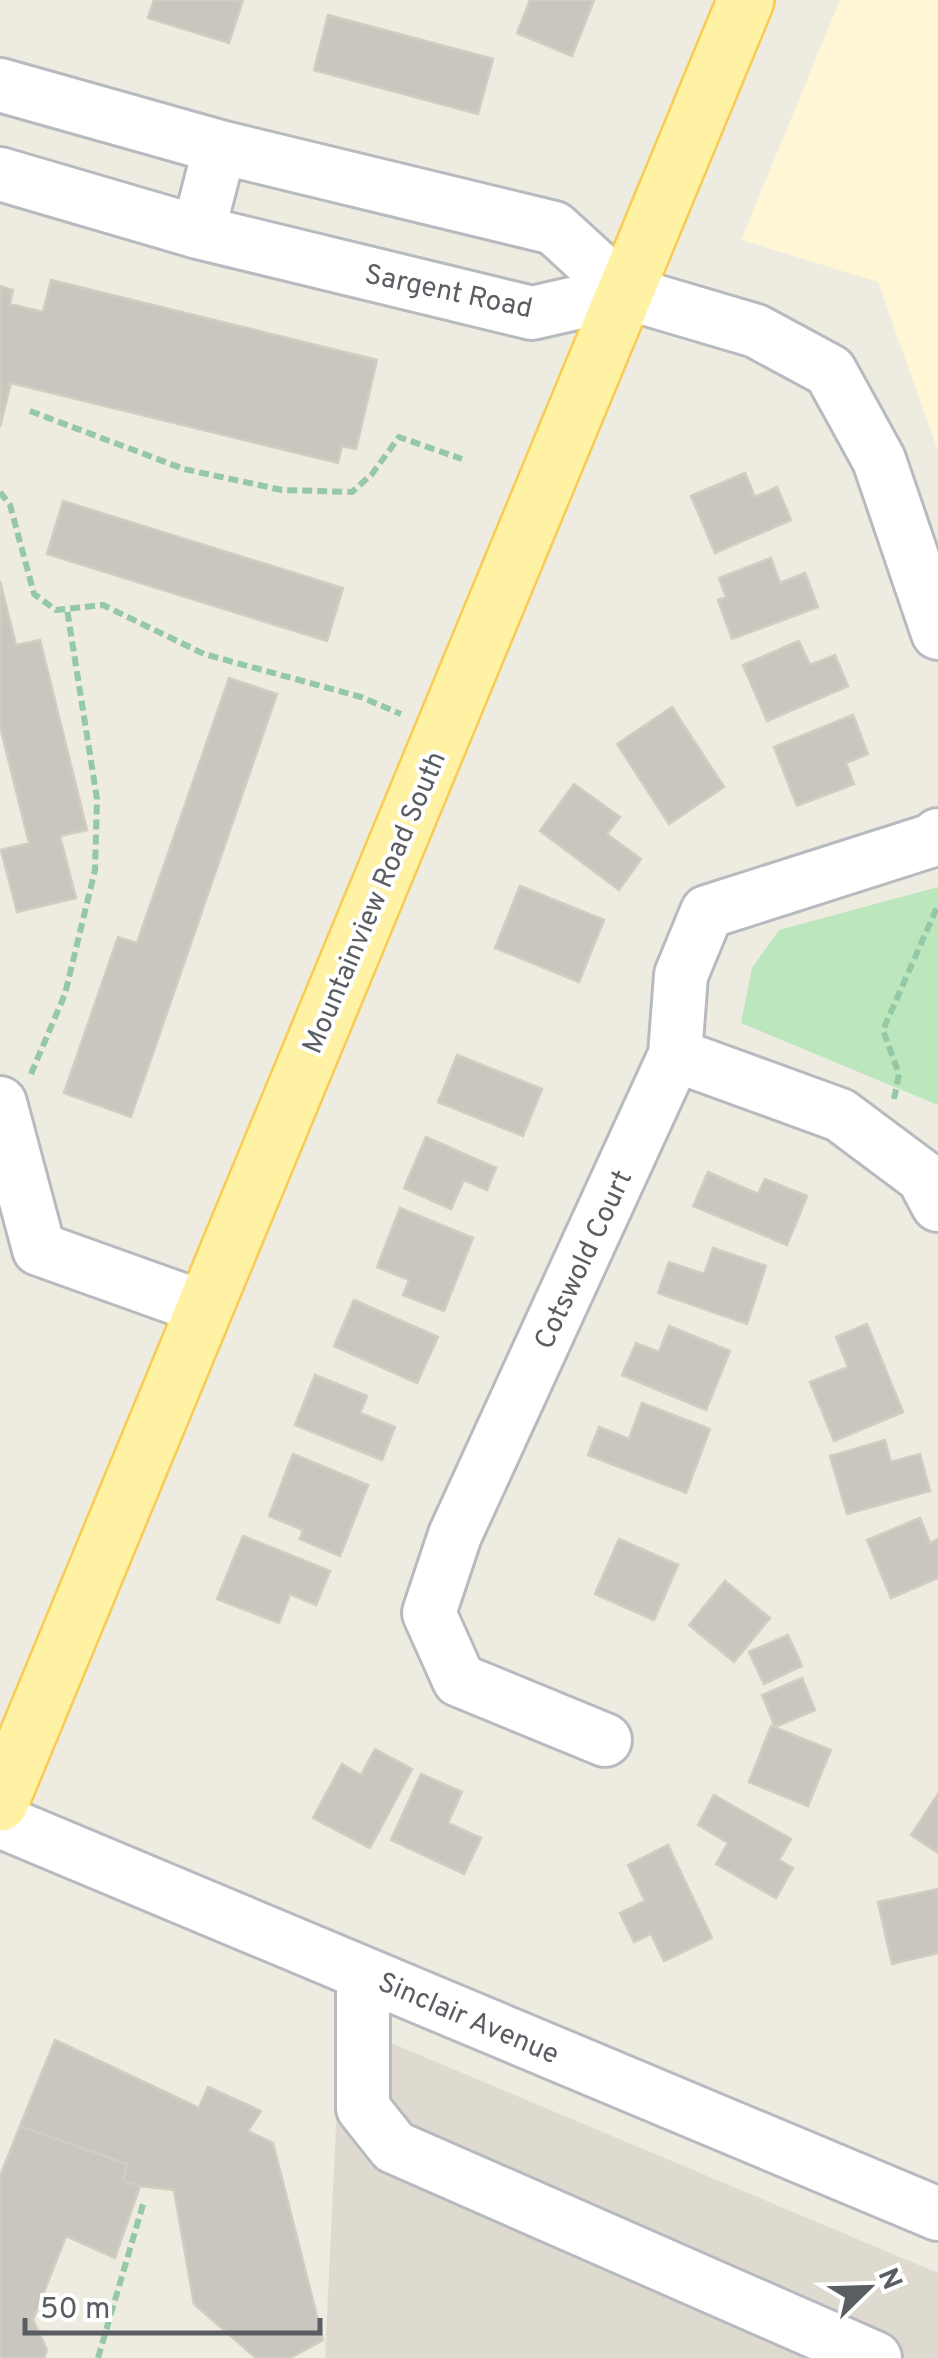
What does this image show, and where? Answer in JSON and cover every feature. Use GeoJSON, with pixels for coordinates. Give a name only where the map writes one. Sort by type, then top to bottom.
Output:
{"type":"FeatureCollection","features":[{"type":"Feature","properties":{"kind":"main road","name":"Mountainview Road South"},"geometry":{"type":"LineString","coordinates":[[0,1803],[746,0]]}},
{"type":"Feature","properties":{"kind":"street"},"geometry":{"type":"LineString","coordinates":[[0,85],[220,147],[554,228],[624,292],[756,330],[830,371],[879,460],[938,633]]}},
{"type":"Feature","properties":{"kind":"street"},"geometry":{"type":"LineString","coordinates":[[198,232],[220,147]]}},
{"type":"Feature","properties":{"kind":"street","name":"Sargent Road"},"geometry":{"type":"LineString","coordinates":[[0,174],[198,232],[532,313],[624,292]]}},
{"type":"Feature","properties":{"kind":"street","name":"Cotswold Court"},"geometry":{"type":"LineString","coordinates":[[605,1740],[459,1680],[429,1613],[455,1535],[675,1055],[681,976],[707,912],[933,840],[938,834]]}},
{"type":"Feature","properties":{"kind":"street"},"geometry":{"type":"LineString","coordinates":[[675,1055],[840,1115],[924,1177],[938,1205]]}},
{"type":"Feature","properties":{"kind":"street"},"geometry":{"type":"LineString","coordinates":[[4,1117],[39,1249],[204,1308]]}},
{"type":"Feature","properties":{"kind":"street","name":"Sinclair Avenue"},"geometry":{"type":"LineString","coordinates":[[0,1821],[938,2214]]}},
{"type":"Feature","properties":{"kind":"street"},"geometry":{"type":"LineString","coordinates":[[362,1973],[362,2108],[394,2147],[875,2358]]}},
{"type":"Feature","properties":{"kind":"path"},"geometry":{"type":"LineString","coordinates":[[30,411],[184,469],[282,490],[352,492],[372,474],[399,436],[462,459]]}},
{"type":"Feature","properties":{"kind":"path"},"geometry":{"type":"LineString","coordinates":[[0,492],[10,505],[34,594],[56,610],[103,605],[204,654],[361,697],[444,732]]}},
{"type":"Feature","properties":{"kind":"path"},"geometry":{"type":"LineString","coordinates":[[4,1117],[65,994],[95,870],[97,799],[67,609]]}},
{"type":"Feature","properties":{"kind":"path"},"geometry":{"type":"LineString","coordinates":[[885,1148],[898,1074],[883,1030],[938,905]]}},
{"type":"Feature","properties":{"kind":"path"},"geometry":{"type":"LineString","coordinates":[[98,2358],[144,2201]]}},
{"type":"Feature","properties":{"kind":"shaded area"},"geometry":{"type":"Polygon","coordinates":[[[840,0],[938,0],[938,451],[878,282],[741,240],[840,0]]]}},
{"type":"Feature","properties":{"kind":"shaded area"},"geometry":{"type":"Polygon","coordinates":[[[341,2022],[938,2273],[938,2358],[325,2358],[341,2022]]]}},
{"type":"Feature","properties":{"kind":"green space"},"geometry":{"type":"Polygon","coordinates":[[[938,887],[938,1105],[741,1023],[752,968],[779,930],[938,887]]]}},
{"type":"Feature","properties":{"kind":"building"},"geometry":{"type":"Polygon","coordinates":[[[154,0],[243,0],[229,43],[148,18],[154,0]]]}},
{"type":"Feature","properties":{"kind":"building"},"geometry":{"type":"Polygon","coordinates":[[[530,0],[594,0],[572,56],[517,33],[530,0]]]}},
{"type":"Feature","properties":{"kind":"building"},"geometry":{"type":"Polygon","coordinates":[[[328,15],[493,59],[478,114],[314,70],[328,15]]]}},
{"type":"Feature","properties":{"kind":"building"},"geometry":{"type":"Polygon","coordinates":[[[51,280],[377,360],[356,449],[342,446],[338,463],[11,383],[0,427],[0,286],[13,290],[10,304],[43,312],[51,280]]]}},
{"type":"Feature","properties":{"kind":"building"},"geometry":{"type":"Polygon","coordinates":[[[745,473],[755,497],[777,487],[791,520],[715,553],[691,496],[745,473]]]}},
{"type":"Feature","properties":{"kind":"building"},"geometry":{"type":"Polygon","coordinates":[[[63,501],[343,588],[327,641],[47,554],[63,501]]]}},
{"type":"Feature","properties":{"kind":"building"},"geometry":{"type":"Polygon","coordinates":[[[771,558],[780,583],[805,573],[818,607],[732,639],[718,600],[726,597],[719,578],[771,558]]]}},
{"type":"Feature","properties":{"kind":"building"},"geometry":{"type":"Polygon","coordinates":[[[0,581],[16,645],[40,640],[87,830],[60,836],[76,898],[17,912],[1,850],[29,843],[0,726],[0,581]]]}},
{"type":"Feature","properties":{"kind":"building"},"geometry":{"type":"Polygon","coordinates":[[[799,641],[810,665],[835,655],[848,686],[767,721],[743,665],[799,641]]]}},
{"type":"Feature","properties":{"kind":"building"},"geometry":{"type":"Polygon","coordinates":[[[229,678],[277,694],[131,1117],[64,1093],[118,937],[137,943],[229,678]]]}},
{"type":"Feature","properties":{"kind":"building"},"geometry":{"type":"Polygon","coordinates":[[[672,707],[724,787],[669,824],[617,744],[672,707]]]}},
{"type":"Feature","properties":{"kind":"building"},"geometry":{"type":"Polygon","coordinates":[[[853,715],[868,754],[846,763],[854,784],[797,806],[774,747],[853,715]]]}},
{"type":"Feature","properties":{"kind":"building"},"geometry":{"type":"Polygon","coordinates":[[[574,784],[620,817],[607,834],[641,859],[619,890],[540,831],[574,784]]]}},
{"type":"Feature","properties":{"kind":"building"},"geometry":{"type":"Polygon","coordinates":[[[520,886],[604,920],[579,982],[495,948],[520,886]]]}},
{"type":"Feature","properties":{"kind":"building"},"geometry":{"type":"Polygon","coordinates":[[[457,1055],[542,1089],[523,1136],[438,1102],[457,1055]]]}},
{"type":"Feature","properties":{"kind":"building"},"geometry":{"type":"Polygon","coordinates":[[[426,1137],[496,1168],[487,1190],[464,1180],[451,1209],[404,1188],[426,1137]]]}},
{"type":"Feature","properties":{"kind":"building"},"geometry":{"type":"Polygon","coordinates":[[[708,1172],[758,1194],[765,1179],[807,1196],[787,1245],[693,1206],[708,1172]]]}},
{"type":"Feature","properties":{"kind":"building"},"geometry":{"type":"Polygon","coordinates":[[[400,1208],[473,1238],[444,1311],[403,1295],[409,1280],[377,1267],[400,1208]]]}},
{"type":"Feature","properties":{"kind":"building"},"geometry":{"type":"Polygon","coordinates":[[[713,1248],[766,1266],[747,1324],[658,1293],[669,1262],[704,1274],[713,1248]]]}},
{"type":"Feature","properties":{"kind":"building"},"geometry":{"type":"Polygon","coordinates":[[[354,1300],[438,1337],[417,1383],[334,1346],[354,1300]]]}},
{"type":"Feature","properties":{"kind":"building"},"geometry":{"type":"Polygon","coordinates":[[[867,1324],[903,1412],[834,1441],[810,1382],[848,1367],[836,1337],[867,1324]]]}},
{"type":"Feature","properties":{"kind":"building"},"geometry":{"type":"Polygon","coordinates":[[[669,1326],[730,1351],[706,1410],[622,1375],[636,1343],[659,1352],[669,1326]]]}},
{"type":"Feature","properties":{"kind":"building"},"geometry":{"type":"Polygon","coordinates":[[[315,1375],[367,1396],[360,1413],[395,1427],[382,1460],[295,1425],[315,1375]]]}},
{"type":"Feature","properties":{"kind":"building"},"geometry":{"type":"Polygon","coordinates":[[[642,1403],[710,1429],[686,1493],[588,1455],[599,1427],[629,1439],[642,1403]]]}},
{"type":"Feature","properties":{"kind":"building"},"geometry":{"type":"Polygon","coordinates":[[[885,1440],[891,1462],[920,1454],[930,1491],[847,1514],[830,1456],[885,1440]]]}},
{"type":"Feature","properties":{"kind":"building"},"geometry":{"type":"Polygon","coordinates":[[[293,1454],[368,1485],[340,1556],[300,1539],[303,1530],[269,1516],[293,1454]]]}},
{"type":"Feature","properties":{"kind":"building"},"geometry":{"type":"Polygon","coordinates":[[[920,1518],[930,1543],[938,1539],[938,1578],[891,1598],[867,1540],[920,1518]]]}},
{"type":"Feature","properties":{"kind":"building"},"geometry":{"type":"Polygon","coordinates":[[[243,1536],[330,1571],[316,1605],[290,1594],[279,1623],[217,1599],[243,1536]]]}},
{"type":"Feature","properties":{"kind":"building"},"geometry":{"type":"Polygon","coordinates":[[[619,1539],[678,1565],[654,1620],[595,1594],[619,1539]]]}},
{"type":"Feature","properties":{"kind":"building"},"geometry":{"type":"Polygon","coordinates":[[[725,1581],[770,1618],[734,1662],[689,1625],[725,1581]]]}},
{"type":"Feature","properties":{"kind":"building"},"geometry":{"type":"Polygon","coordinates":[[[788,1635],[802,1666],[764,1684],[749,1652],[788,1635]]]}},
{"type":"Feature","properties":{"kind":"building"},"geometry":{"type":"Polygon","coordinates":[[[802,1678],[815,1710],[775,1727],[762,1695],[802,1678]]]}},
{"type":"Feature","properties":{"kind":"building"},"geometry":{"type":"Polygon","coordinates":[[[771,1726],[831,1750],[808,1806],[749,1782],[771,1726]]]}},
{"type":"Feature","properties":{"kind":"building"},"geometry":{"type":"Polygon","coordinates":[[[375,1749],[412,1769],[370,1848],[313,1818],[342,1764],[361,1775],[375,1749]]]}},
{"type":"Feature","properties":{"kind":"building"},"geometry":{"type":"Polygon","coordinates":[[[421,1774],[462,1792],[448,1823],[481,1838],[464,1874],[391,1840],[421,1774]]]}},
{"type":"Feature","properties":{"kind":"building"},"geometry":{"type":"Polygon","coordinates":[[[938,1794],[938,1853],[911,1835],[938,1794]]]}},
{"type":"Feature","properties":{"kind":"building"},"geometry":{"type":"Polygon","coordinates":[[[714,1795],[791,1839],[779,1860],[793,1868],[776,1898],[716,1864],[728,1843],[698,1825],[714,1795]]]}},
{"type":"Feature","properties":{"kind":"building"},"geometry":{"type":"Polygon","coordinates":[[[668,1845],[712,1938],[664,1961],[651,1934],[634,1942],[620,1913],[645,1901],[628,1865],[668,1845]]]}},
{"type":"Feature","properties":{"kind":"building"},"geometry":{"type":"Polygon","coordinates":[[[938,1889],[938,1953],[892,1964],[878,1902],[938,1889]]]}},
{"type":"Feature","properties":{"kind":"building"},"geometry":{"type":"Polygon","coordinates":[[[55,2040],[199,2108],[208,2087],[261,2111],[248,2131],[273,2143],[323,2340],[290,2358],[256,2358],[194,2304],[174,2190],[123,2181],[127,2164],[20,2126],[55,2040]]]}},
{"type":"Feature","properties":{"kind":"building"},"geometry":{"type":"Polygon","coordinates":[[[20,2126],[127,2164],[123,2181],[140,2186],[115,2258],[66,2236],[33,2320],[47,2350],[44,2358],[0,2358],[0,2176],[20,2126]]]}}]}
